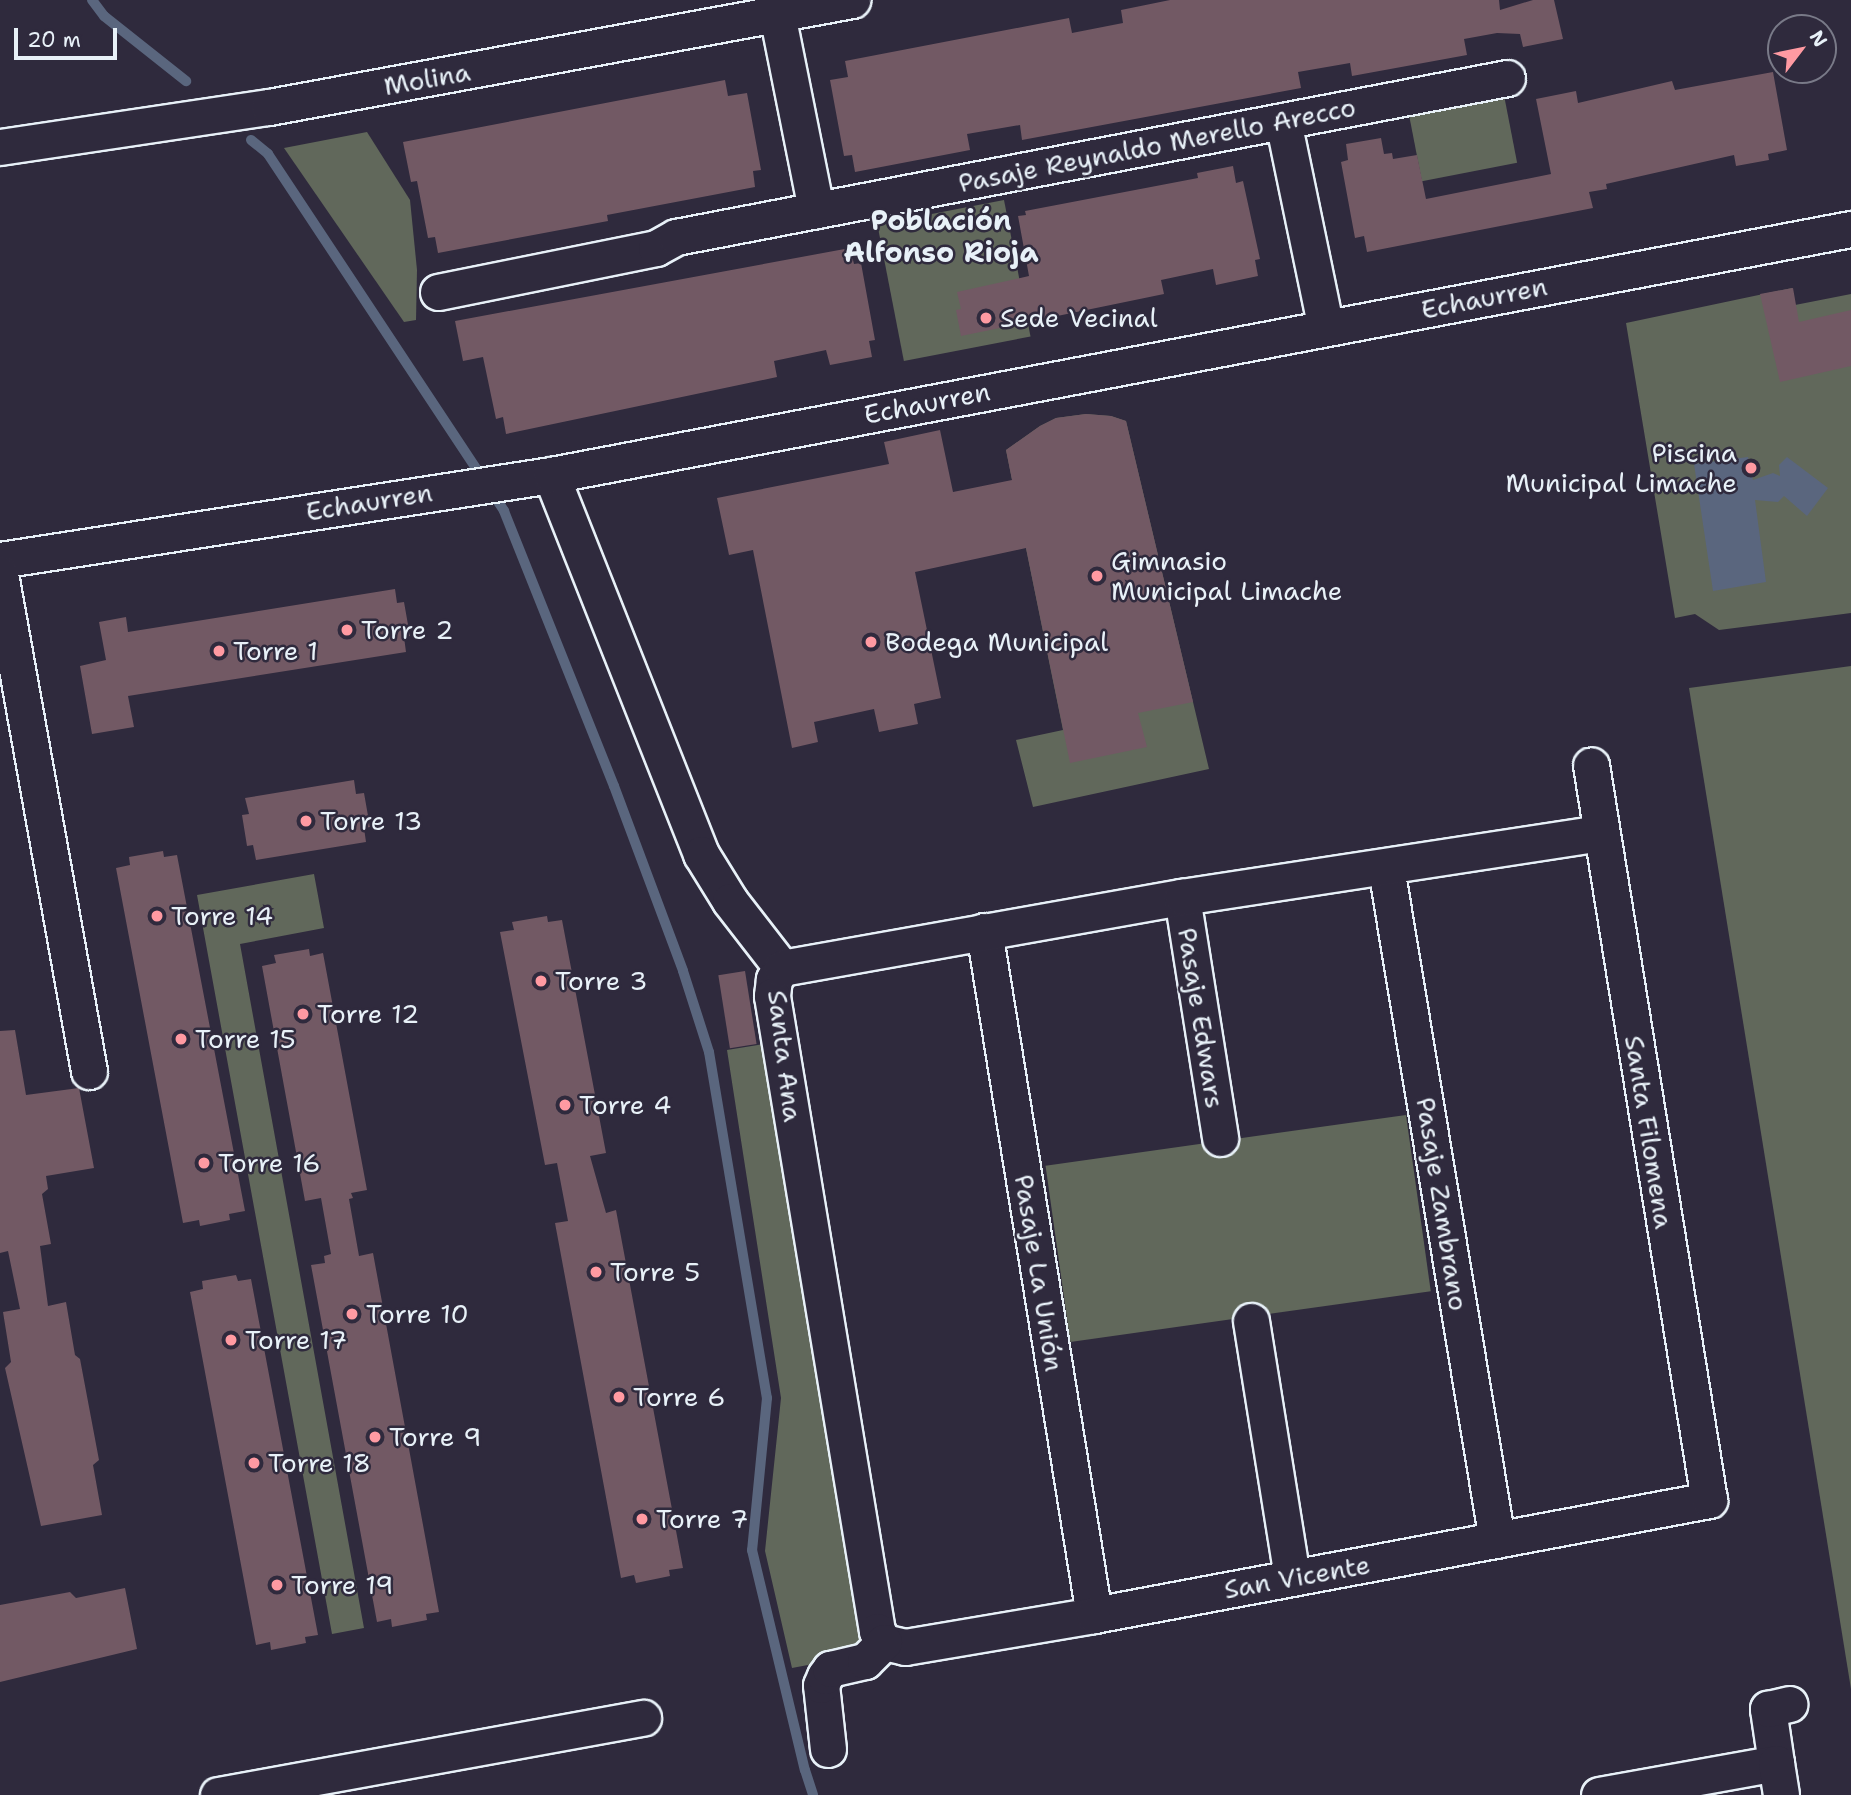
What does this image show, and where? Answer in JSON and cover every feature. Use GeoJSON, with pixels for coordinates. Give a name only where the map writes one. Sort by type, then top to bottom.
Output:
{"type":"FeatureCollection","features":[{"type":"Feature","properties":{"kind":"street","name":"Molina"},"geometry":{"type":"LineString","coordinates":[[0,147],[269,107],[852,0]]}},
{"type":"Feature","properties":{"kind":"street"},"geometry":{"type":"LineString","coordinates":[[777,14],[817,210]]}},
{"type":"Feature","properties":{"kind":"street","name":"Pasaje Reynaldo Merello Arecco"},"geometry":{"type":"LineString","coordinates":[[438,292],[656,248],[676,237],[1507,78]]}},
{"type":"Feature","properties":{"kind":"street"},"geometry":{"type":"LineString","coordinates":[[1283,121],[1326,328]]}},
{"type":"Feature","properties":{"kind":"street","name":"Echaurren"},"geometry":{"type":"LineString","coordinates":[[0,560],[551,474],[1851,229]]}},
{"type":"Feature","properties":{"kind":"street","name":"Santa Ana"},"geometry":{"type":"LineString","coordinates":[[551,474],[701,853],[724,892],[782,968],[774,979],[772,996],[877,1631],[884,1642]]}},
{"type":"Feature","properties":{"kind":"street"},"geometry":{"type":"LineString","coordinates":[[0,575],[89,1071]]}},
{"type":"Feature","properties":{"kind":"street","name":"Santa Filomena"},"geometry":{"type":"LineString","coordinates":[[1591,765],[1709,1500]]}},
{"type":"Feature","properties":{"kind":"street"},"geometry":{"type":"LineString","coordinates":[[782,968],[1182,897],[1600,833]]}},
{"type":"Feature","properties":{"kind":"street","name":"Pasaje Zambrano"},"geometry":{"type":"LineString","coordinates":[[1386,867],[1497,1540]]}},
{"type":"Feature","properties":{"kind":"street","name":"Pasaje Edwars"},"geometry":{"type":"LineString","coordinates":[[1182,897],[1220,1139]]}},
{"type":"Feature","properties":{"kind":"street","name":"Pasaje La Unión"},"geometry":{"type":"LineString","coordinates":[[984,932],[1094,1615]]}},
{"type":"Feature","properties":{"kind":"street"},"geometry":{"type":"LineString","coordinates":[[1251,1321],[1292,1578]]}},
{"type":"Feature","properties":{"kind":"street","name":"San Vicente"},"geometry":{"type":"LineString","coordinates":[[884,1642],[905,1647],[1094,1615],[1709,1500]]}},
{"type":"Feature","properties":{"kind":"street"},"geometry":{"type":"LineString","coordinates":[[828,1749],[821,1685],[825,1676],[830,1669],[865,1661],[884,1642]]}},
{"type":"Feature","properties":{"kind":"street"},"geometry":{"type":"LineString","coordinates":[[1608,1794],[1778,1779],[1768,1709],[1789,1704]]}},
{"type":"Feature","properties":{"kind":"street"},"geometry":{"type":"LineString","coordinates":[[218,1795],[643,1718]]}},
{"type":"Feature","properties":{"kind":"green space"},"geometry":{"type":"Polygon","coordinates":[[[1503,90],[1517,163],[1422,181],[1408,109],[1503,90]]]}},
{"type":"Feature","properties":{"kind":"green space"},"geometry":{"type":"Polygon","coordinates":[[[367,132],[410,200],[417,270],[416,320],[404,322],[284,148],[367,132]]]}},
{"type":"Feature","properties":{"kind":"green space"},"geometry":{"type":"Polygon","coordinates":[[[1004,200],[1031,336],[904,361],[877,225],[1004,200]]]}},
{"type":"Feature","properties":{"kind":"green space","name":"Piscina Municipal Limache"},"geometry":{"type":"Polygon","coordinates":[[[1792,288],[1795,305],[1851,294],[1851,613],[1719,630],[1695,614],[1675,618],[1626,323],[1792,288]]]}},
{"type":"Feature","properties":{"kind":"green space","name":"Gimnasio Municipal Limache"},"geometry":{"type":"Polygon","coordinates":[[[1086,414],[1111,416],[1126,421],[1209,769],[1033,807],[1016,740],[1063,730],[1006,450],[1056,418],[1086,414]]]}},
{"type":"Feature","properties":{"kind":"green space"},"geometry":{"type":"Polygon","coordinates":[[[1851,666],[1851,1689],[1689,688],[1851,666]]]}},
{"type":"Feature","properties":{"kind":"green space"},"geometry":{"type":"Polygon","coordinates":[[[314,874],[324,928],[240,944],[364,1628],[332,1634],[197,895],[314,874]]]}},
{"type":"Feature","properties":{"kind":"green space"},"geometry":{"type":"Polygon","coordinates":[[[764,1044],[862,1638],[859,1646],[845,1658],[792,1668],[765,1551],[781,1398],[727,1050],[764,1044]]]}},
{"type":"Feature","properties":{"kind":"green space"},"geometry":{"type":"Polygon","coordinates":[[[1406,1115],[1431,1291],[1070,1342],[1046,1166],[1406,1115]]]}},
{"type":"Feature","properties":{"kind":"water"},"geometry":{"type":"Polygon","coordinates":[[[1748,457],[1753,480],[1773,473],[1780,476],[1779,465],[1787,457],[1828,488],[1807,516],[1784,496],[1778,502],[1755,500],[1766,582],[1713,591],[1694,464],[1748,457]]]}},
{"type":"Feature","properties":{"kind":"building"},"geometry":{"type":"Polygon","coordinates":[[[1170,0],[1499,0],[1500,10],[1533,0],[1554,0],[1563,39],[1523,47],[1520,34],[1497,33],[1464,39],[1467,55],[1352,76],[1350,63],[1298,72],[1301,88],[1022,140],[1020,125],[967,134],[970,150],[855,172],[852,155],[844,156],[830,80],[848,77],[845,61],[1069,18],[1072,33],[1123,23],[1121,10],[1170,0]]]}},
{"type":"Feature","properties":{"kind":"building"},"geometry":{"type":"Polygon","coordinates":[[[1767,73],[1767,84],[1775,84],[1787,150],[1768,154],[1769,160],[1736,166],[1734,155],[1606,184],[1607,189],[1589,192],[1593,208],[1367,252],[1364,236],[1355,238],[1341,162],[1348,160],[1346,144],[1381,138],[1384,154],[1392,153],[1393,159],[1417,155],[1426,199],[1551,174],[1536,99],[1576,91],[1578,103],[1672,81],[1675,90],[1767,73]]]}},
{"type":"Feature","properties":{"kind":"building"},"geometry":{"type":"Polygon","coordinates":[[[725,80],[728,96],[747,93],[761,170],[753,171],[755,187],[607,215],[608,221],[438,253],[435,237],[428,238],[417,181],[411,182],[403,142],[725,80]]]}},
{"type":"Feature","properties":{"kind":"building"},"geometry":{"type":"Polygon","coordinates":[[[1233,166],[1236,183],[1243,181],[1260,259],[1255,260],[1258,276],[1216,285],[1213,269],[1161,280],[1164,294],[961,336],[956,310],[961,309],[957,292],[1029,276],[1018,216],[1026,215],[1025,211],[1198,178],[1197,173],[1233,166]]]}},
{"type":"Feature","properties":{"kind":"building"},"geometry":{"type":"Polygon","coordinates":[[[850,248],[854,264],[861,263],[875,340],[869,341],[872,357],[830,365],[826,350],[774,361],[777,377],[506,434],[503,417],[496,419],[483,357],[463,361],[455,321],[850,248]]]}},
{"type":"Feature","properties":{"kind":"building"},"geometry":{"type":"Polygon","coordinates":[[[1793,288],[1799,322],[1851,310],[1851,366],[1780,382],[1760,294],[1793,288]]]}},
{"type":"Feature","properties":{"kind":"building"},"geometry":{"type":"Polygon","coordinates":[[[1086,414],[1111,416],[1126,421],[1193,702],[1138,713],[1147,747],[1070,763],[1026,548],[915,572],[941,698],[914,704],[918,724],[879,732],[874,709],[814,722],[818,742],[792,748],[753,550],[729,555],[717,498],[889,464],[884,442],[940,430],[953,492],[1012,480],[1006,450],[1056,418],[1086,414]]]}},
{"type":"Feature","properties":{"kind":"building"},"geometry":{"type":"Polygon","coordinates":[[[395,589],[397,603],[404,602],[410,636],[404,637],[406,652],[128,696],[134,727],[92,734],[80,666],[106,660],[99,622],[126,617],[128,632],[395,589]]]}},
{"type":"Feature","properties":{"kind":"building","name":"Torre 13"},"geometry":{"type":"Polygon","coordinates":[[[354,780],[356,794],[364,793],[370,827],[364,828],[366,842],[256,860],[253,845],[247,846],[242,815],[249,814],[245,798],[354,780]]]}},
{"type":"Feature","properties":{"kind":"building"},"geometry":{"type":"Polygon","coordinates":[[[163,851],[164,857],[177,855],[245,1211],[229,1214],[230,1220],[200,1226],[199,1220],[183,1223],[116,868],[130,865],[129,857],[163,851]]]}},
{"type":"Feature","properties":{"kind":"building"},"geometry":{"type":"Polygon","coordinates":[[[547,916],[548,922],[562,920],[606,1153],[590,1156],[606,1213],[616,1210],[683,1568],[669,1570],[670,1576],[636,1583],[634,1575],[621,1578],[555,1223],[568,1221],[557,1163],[545,1165],[500,932],[514,930],[512,922],[547,916]]]}},
{"type":"Feature","properties":{"kind":"building"},"geometry":{"type":"Polygon","coordinates":[[[309,949],[310,956],[323,953],[367,1190],[351,1193],[353,1198],[349,1199],[359,1256],[373,1253],[439,1612],[426,1614],[427,1620],[392,1627],[391,1619],[377,1622],[311,1265],[325,1263],[324,1256],[331,1254],[321,1198],[305,1201],[262,966],[276,963],[274,955],[309,949]]]}},
{"type":"Feature","properties":{"kind":"building"},"geometry":{"type":"Polygon","coordinates":[[[745,971],[757,1044],[730,1048],[718,975],[745,971]]]}},
{"type":"Feature","properties":{"kind":"building"},"geometry":{"type":"Polygon","coordinates":[[[15,1030],[26,1095],[79,1088],[94,1168],[46,1176],[48,1189],[42,1194],[51,1244],[40,1246],[48,1306],[66,1302],[75,1355],[80,1359],[99,1460],[93,1465],[102,1515],[41,1526],[5,1368],[11,1362],[3,1312],[20,1309],[8,1251],[0,1253],[0,1031],[15,1030]]]}},
{"type":"Feature","properties":{"kind":"building"},"geometry":{"type":"Polygon","coordinates":[[[236,1275],[238,1281],[251,1279],[318,1635],[305,1637],[306,1643],[271,1650],[270,1642],[256,1645],[190,1292],[203,1289],[202,1281],[236,1275]]]}},
{"type":"Feature","properties":{"kind":"building"},"geometry":{"type":"Polygon","coordinates":[[[125,1588],[137,1649],[0,1682],[0,1605],[70,1592],[76,1598],[125,1588]]]}},
{"type":"Feature","properties":{"kind":"waterway"},"geometry":{"type":"LineString","coordinates":[[92,0],[104,16],[186,81]]}},
{"type":"Feature","properties":{"kind":"waterway"},"geometry":{"type":"LineString","coordinates":[[251,140],[268,154],[504,511],[614,786],[683,971],[709,1052],[767,1398],[752,1550],[813,1795]]}},
{"type":"Feature","properties":{"kind":"place","name":"Sede Vecinal"},"geometry":{"type":"Point","coordinates":[986,318]}},
{"type":"Feature","properties":{"kind":"place","name":"Piscina Municipal Limache"},"geometry":{"type":"Point","coordinates":[1751,468]}},
{"type":"Feature","properties":{"kind":"place","name":"Gimnasio Municipal Limache"},"geometry":{"type":"Point","coordinates":[1097,576]}},
{"type":"Feature","properties":{"kind":"place","name":"Torre 2"},"geometry":{"type":"Point","coordinates":[347,630]}},
{"type":"Feature","properties":{"kind":"place","name":"Bodega Municipal"},"geometry":{"type":"Point","coordinates":[871,642]}},
{"type":"Feature","properties":{"kind":"place","name":"Torre 1"},"geometry":{"type":"Point","coordinates":[219,651]}},
{"type":"Feature","properties":{"kind":"place","name":"Torre 13"},"geometry":{"type":"Point","coordinates":[306,821]}},
{"type":"Feature","properties":{"kind":"place","name":"Torre 14"},"geometry":{"type":"Point","coordinates":[157,916]}},
{"type":"Feature","properties":{"kind":"place","name":"Torre 3"},"geometry":{"type":"Point","coordinates":[541,981]}},
{"type":"Feature","properties":{"kind":"place","name":"Torre 12"},"geometry":{"type":"Point","coordinates":[303,1014]}},
{"type":"Feature","properties":{"kind":"place","name":"Torre 15"},"geometry":{"type":"Point","coordinates":[181,1039]}},
{"type":"Feature","properties":{"kind":"place","name":"Torre 4"},"geometry":{"type":"Point","coordinates":[565,1105]}},
{"type":"Feature","properties":{"kind":"place","name":"Torre 16"},"geometry":{"type":"Point","coordinates":[204,1163]}},
{"type":"Feature","properties":{"kind":"place","name":"Torre 5"},"geometry":{"type":"Point","coordinates":[596,1272]}},
{"type":"Feature","properties":{"kind":"place","name":"Torre 10"},"geometry":{"type":"Point","coordinates":[352,1314]}},
{"type":"Feature","properties":{"kind":"place","name":"Torre 17"},"geometry":{"type":"Point","coordinates":[231,1340]}},
{"type":"Feature","properties":{"kind":"place","name":"Torre 6"},"geometry":{"type":"Point","coordinates":[619,1397]}},
{"type":"Feature","properties":{"kind":"place","name":"Torre 9"},"geometry":{"type":"Point","coordinates":[375,1437]}},
{"type":"Feature","properties":{"kind":"place","name":"Torre 18"},"geometry":{"type":"Point","coordinates":[254,1463]}},
{"type":"Feature","properties":{"kind":"place","name":"Torre 7"},"geometry":{"type":"Point","coordinates":[642,1519]}},
{"type":"Feature","properties":{"kind":"place","name":"Torre 19"},"geometry":{"type":"Point","coordinates":[277,1585]}},
{"type":"Feature","properties":{"kind":"district","name":"Población Alfonso Rioja"},"geometry":{"type":"Point","coordinates":[941,236]}}]}
